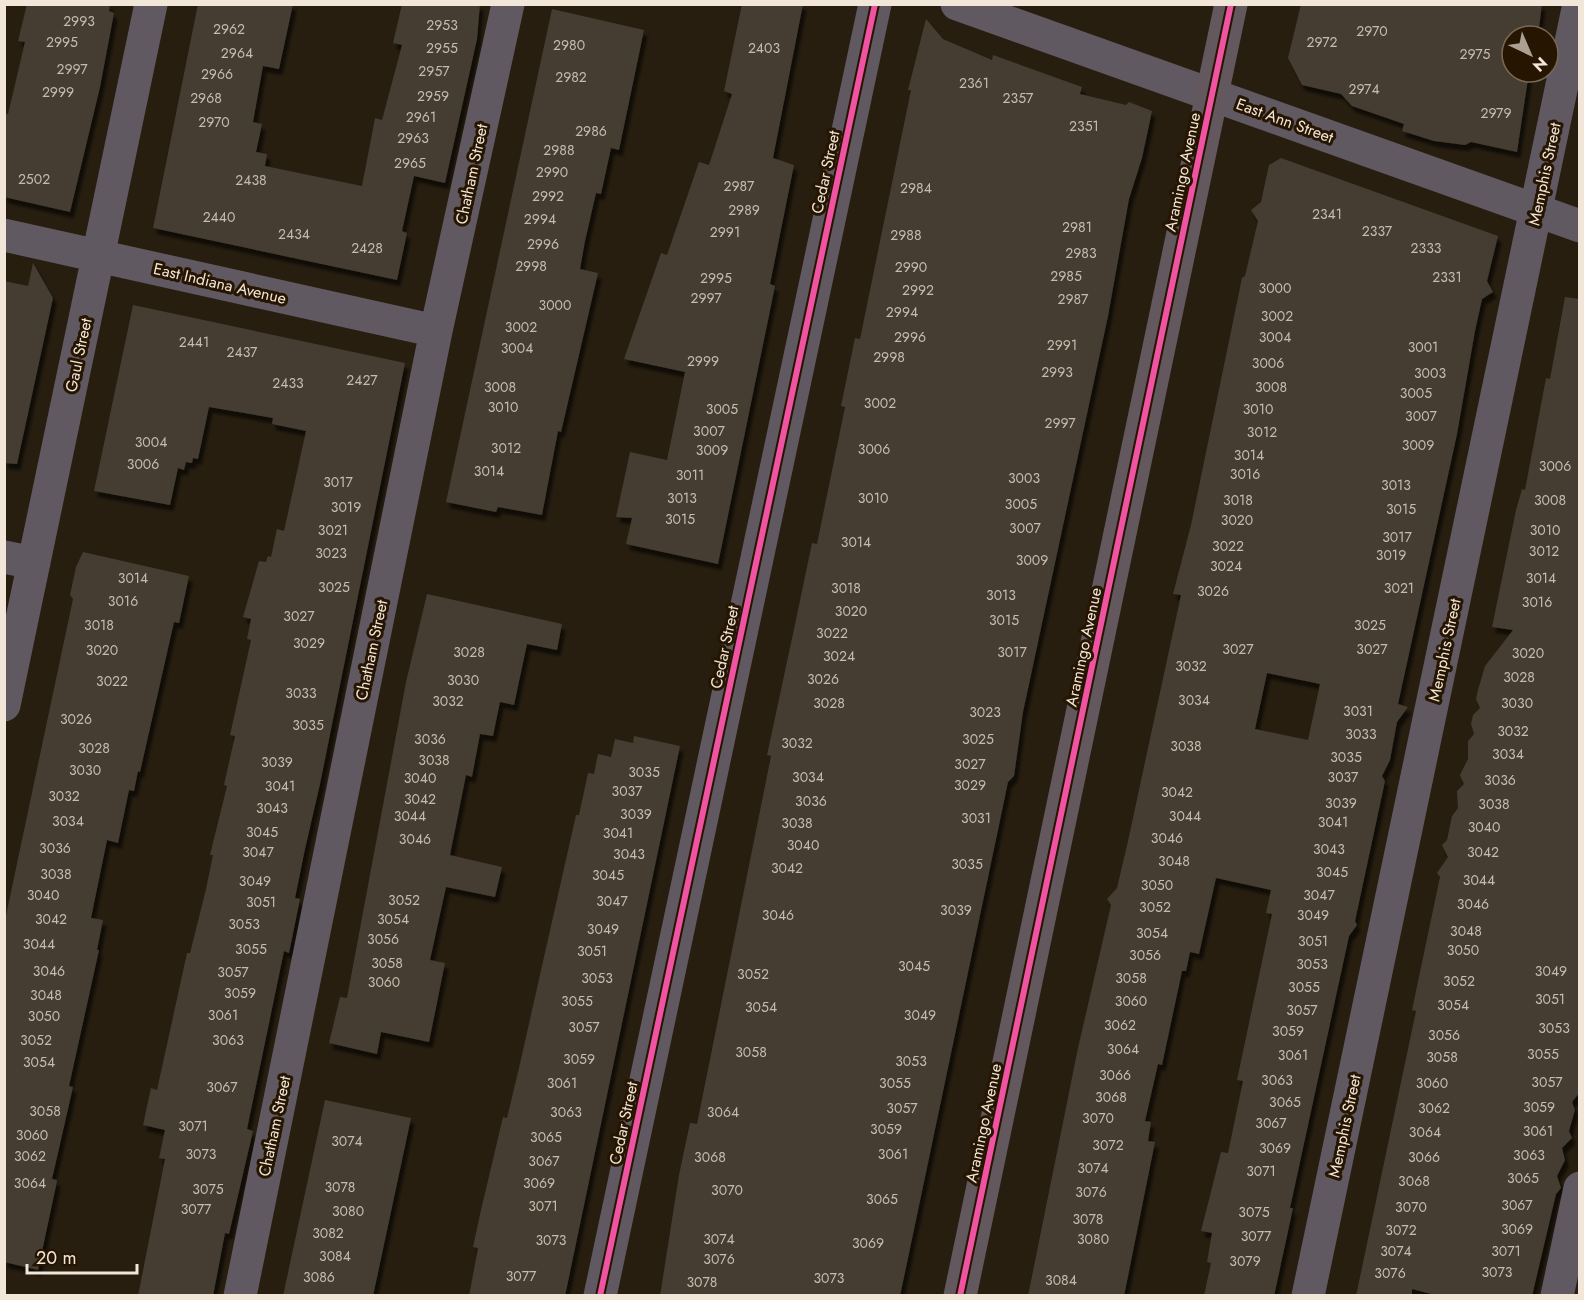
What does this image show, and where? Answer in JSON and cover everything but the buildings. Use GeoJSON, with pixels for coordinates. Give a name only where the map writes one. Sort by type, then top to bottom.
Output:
{"type":"FeatureCollection","features":[{"type":"Feature","properties":{"kind":"main road","name":"Aramingo Avenue"},"geometry":{"type":"LineString","coordinates":[[960,1296],[1231,4]]}},
{"type":"Feature","properties":{"kind":"street","name":"Gaul Street"},"geometry":{"type":"LineString","coordinates":[[4,705],[20,560],[99,256],[151,4]]}},
{"type":"Feature","properties":{"kind":"street","name":"Chatham Street"},"geometry":{"type":"LineString","coordinates":[[240,1296],[436,331],[508,4]]}},
{"type":"Feature","properties":{"kind":"street","name":"Cedar Street"},"geometry":{"type":"LineString","coordinates":[[600,1296],[875,4]]}},
{"type":"Feature","properties":{"kind":"street","name":"East Ann Street"},"geometry":{"type":"LineString","coordinates":[[957,4],[1580,225]]}},
{"type":"Feature","properties":{"kind":"street","name":"Memphis Street"},"geometry":{"type":"LineString","coordinates":[[1308,1296],[1579,4]]}},
{"type":"Feature","properties":{"kind":"street","name":"East Indiana Avenue"},"geometry":{"type":"LineString","coordinates":[[4,235],[436,331]]}},
{"type":"Feature","properties":{"kind":"street"},"geometry":{"type":"LineString","coordinates":[[1557,1296],[1580,1188]]}},
{"type":"Feature","properties":{"kind":"cycle path"},"geometry":{"type":"LineString","coordinates":[[600,1296],[875,4]]}},
{"type":"Feature","properties":{"kind":"cycle path"},"geometry":{"type":"LineString","coordinates":[[960,1296],[1231,4]]}}]}
